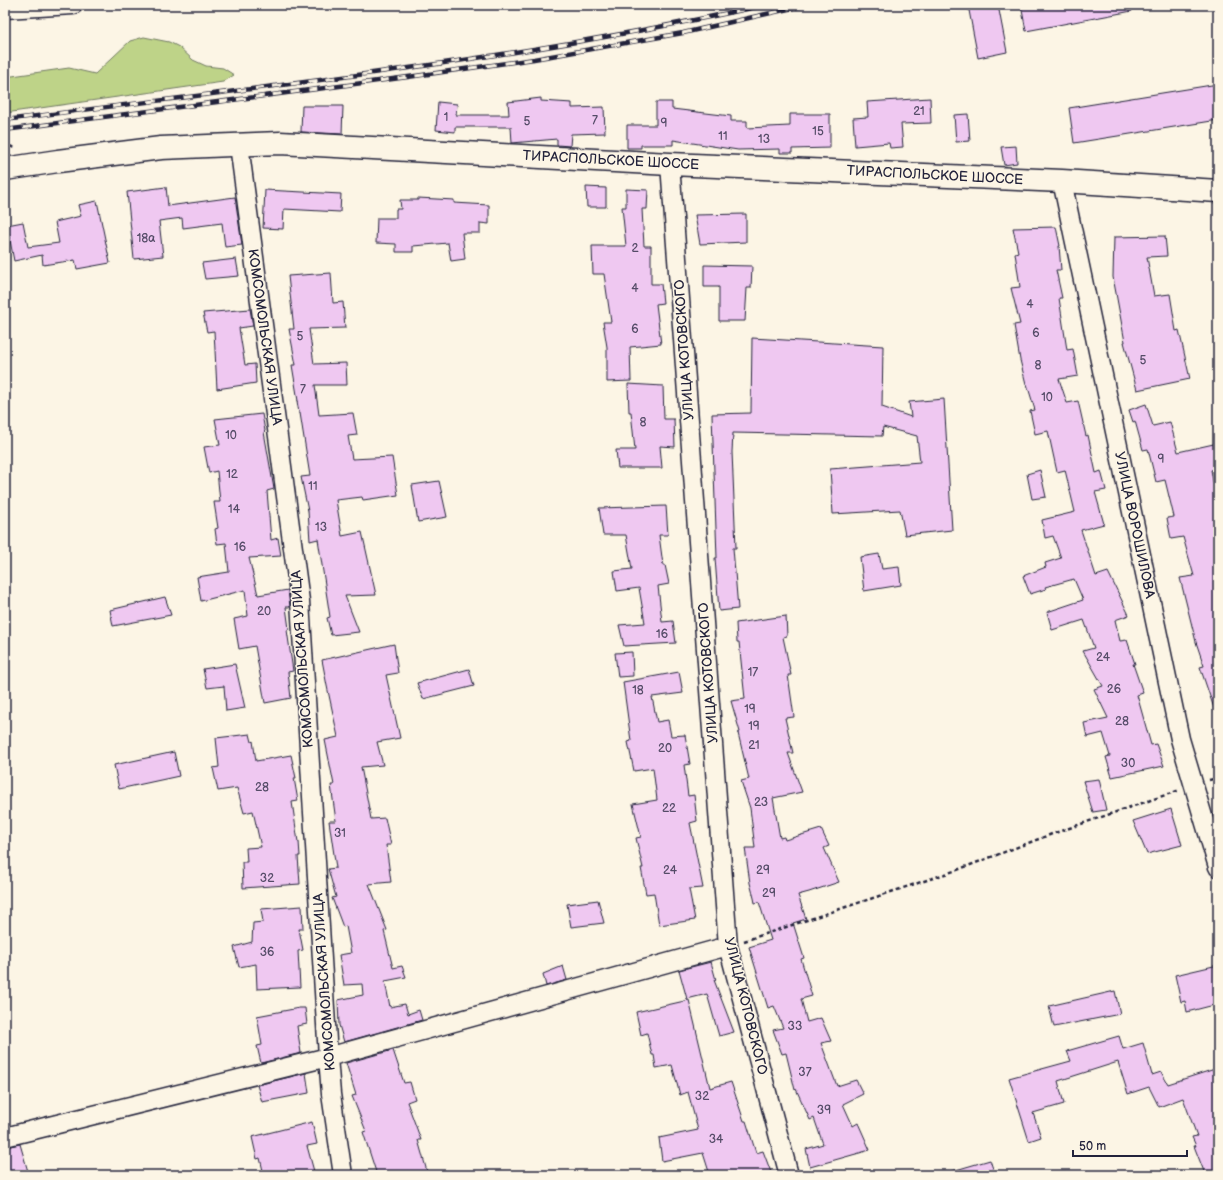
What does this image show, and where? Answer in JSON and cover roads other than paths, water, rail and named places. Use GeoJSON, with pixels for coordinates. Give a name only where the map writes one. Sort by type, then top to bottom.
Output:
{"type":"FeatureCollection","features":[{"type":"Feature","properties":{"kind":"main road","name":"ТИРАСПОЛЬСКОЕ ШОССЕ"},"geometry":{"type":"LineString","coordinates":[[5,169],[161,148],[280,143],[670,164],[1062,181],[1218,191]]}},
{"type":"Feature","properties":{"kind":"street"},"geometry":{"type":"LineString","coordinates":[[5,9],[73,5]]}},
{"type":"Feature","properties":{"kind":"street","name":"КОМСОМОЛЬСКАЯ УЛИЦА"},"geometry":{"type":"LineString","coordinates":[[239,145],[300,601],[328,1057],[331,1094],[343,1175]]}},
{"type":"Feature","properties":{"kind":"street","name":"УЛИЦА КОТОВСКОГО"},"geometry":{"type":"LineString","coordinates":[[670,164],[728,946],[790,1175]]}},
{"type":"Feature","properties":{"kind":"street","name":"УЛИЦА ВОРОШИЛОВА"},"geometry":{"type":"LineString","coordinates":[[1062,181],[1180,739],[1218,867]]}},
{"type":"Feature","properties":{"kind":"street"},"geometry":{"type":"LineString","coordinates":[[5,1137],[328,1057],[728,946]]}},
{"type":"Feature","properties":{"kind":"railway"},"geometry":{"type":"LineString","coordinates":[[5,120],[291,84],[482,57],[671,25],[765,5]]}},
{"type":"Feature","properties":{"kind":"railway"},"geometry":{"type":"LineString","coordinates":[[5,130],[534,59],[683,33],[806,5]]}}]}
